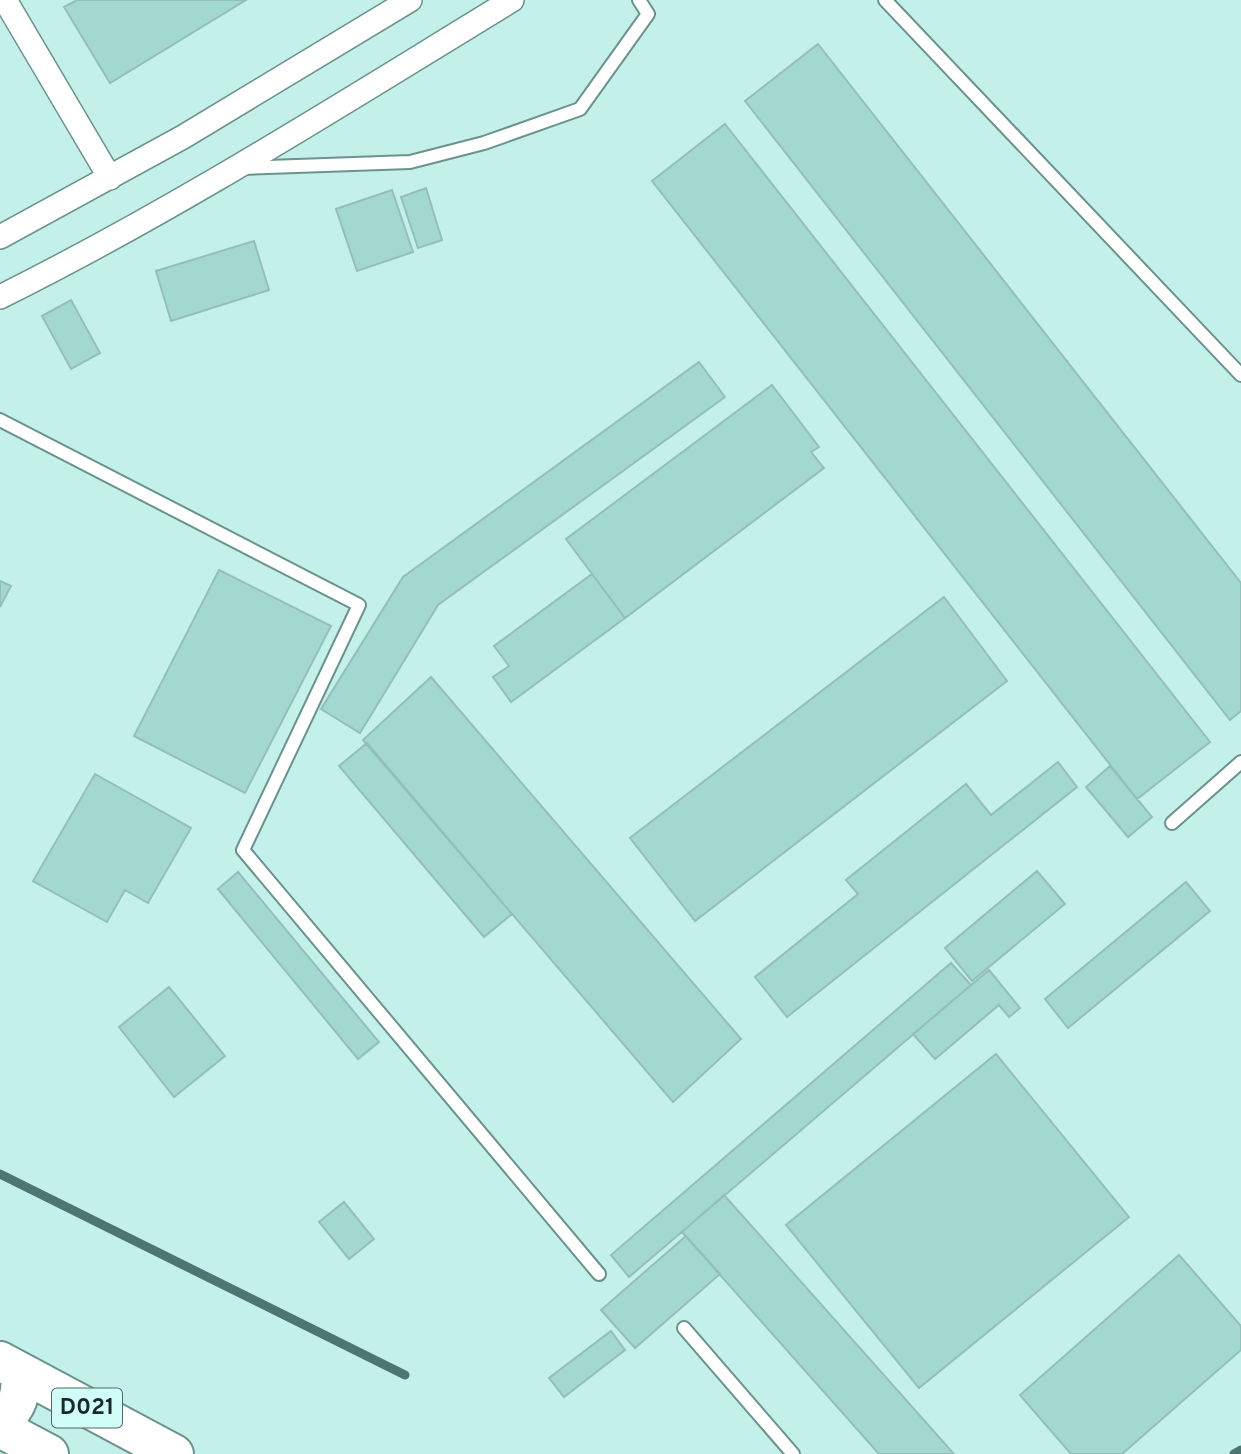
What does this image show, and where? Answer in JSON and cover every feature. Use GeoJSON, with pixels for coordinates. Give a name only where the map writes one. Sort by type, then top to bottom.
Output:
{"type":"FeatureCollection","features":[{"type":"Feature","properties":{"kind":"highway"},"geometry":{"type":"LineString","coordinates":[[0,1420],[17,1404],[22,1389],[10,1366]]}},
{"type":"Feature","properties":{"kind":"highway","name":"D021"},"geometry":{"type":"LineString","coordinates":[[10,1366],[174,1454]]}},
{"type":"Feature","properties":{"kind":"highway","name":"D021"},"geometry":{"type":"LineString","coordinates":[[0,1428],[49,1454]]}},
{"type":"Feature","properties":{"kind":"street"},"geometry":{"type":"LineString","coordinates":[[5,0],[110,178]]}},
{"type":"Feature","properties":{"kind":"street"},"geometry":{"type":"LineString","coordinates":[[0,237],[183,137],[410,0]]}},
{"type":"Feature","properties":{"kind":"street"},"geometry":{"type":"LineString","coordinates":[[0,297],[116,237],[237,168],[512,0]]}},
{"type":"Feature","properties":{"kind":"lane"},"geometry":{"type":"LineString","coordinates":[[237,168],[410,162],[485,143],[580,108],[648,14],[639,0]]}},
{"type":"Feature","properties":{"kind":"lane"},"geometry":{"type":"LineString","coordinates":[[886,0],[1241,375]]}},
{"type":"Feature","properties":{"kind":"lane"},"geometry":{"type":"LineString","coordinates":[[0,420],[359,605],[243,850],[599,1274]]}},
{"type":"Feature","properties":{"kind":"lane"},"geometry":{"type":"LineString","coordinates":[[1172,823],[1241,762]]}},
{"type":"Feature","properties":{"kind":"lane"},"geometry":{"type":"LineString","coordinates":[[684,1328],[793,1454]]}},
{"type":"Feature","properties":{"kind":"building"},"geometry":{"type":"Polygon","coordinates":[[[77,0],[246,0],[110,83],[64,7],[77,0]]]}},
{"type":"Feature","properties":{"kind":"building"},"geometry":{"type":"Polygon","coordinates":[[[818,44],[1241,583],[1241,711],[1230,720],[745,101],[818,44]]]}},
{"type":"Feature","properties":{"kind":"building"},"geometry":{"type":"Polygon","coordinates":[[[725,124],[1210,742],[1137,799],[652,181],[725,124]]]}},
{"type":"Feature","properties":{"kind":"building"},"geometry":{"type":"Polygon","coordinates":[[[426,188],[442,240],[418,248],[401,197],[426,188]]]}},
{"type":"Feature","properties":{"kind":"building"},"geometry":{"type":"Polygon","coordinates":[[[392,190],[413,252],[357,271],[336,209],[392,190]]]}},
{"type":"Feature","properties":{"kind":"building"},"geometry":{"type":"Polygon","coordinates":[[[254,241],[269,290],[171,321],[156,271],[254,241]]]}},
{"type":"Feature","properties":{"kind":"building"},"geometry":{"type":"Polygon","coordinates":[[[71,300],[100,353],[71,369],[42,316],[71,300]]]}},
{"type":"Feature","properties":{"kind":"building"},"geometry":{"type":"Polygon","coordinates":[[[699,362],[725,397],[438,605],[360,733],[321,709],[403,577],[699,362]]]}},
{"type":"Feature","properties":{"kind":"building"},"geometry":{"type":"Polygon","coordinates":[[[772,385],[819,447],[811,452],[824,468],[625,618],[566,539],[772,385]]]}},
{"type":"Feature","properties":{"kind":"building"},"geometry":{"type":"Polygon","coordinates":[[[219,570],[331,626],[245,793],[134,736],[219,570]]]}},
{"type":"Feature","properties":{"kind":"building"},"geometry":{"type":"Polygon","coordinates":[[[592,574],[625,618],[511,702],[493,677],[509,666],[494,646],[592,574]]]}},
{"type":"Feature","properties":{"kind":"building"},"geometry":{"type":"Polygon","coordinates":[[[0,581],[11,586],[0,607],[0,581]]]}},
{"type":"Feature","properties":{"kind":"building"},"geometry":{"type":"Polygon","coordinates":[[[944,597],[1007,681],[695,921],[630,838],[944,597]]]}},
{"type":"Feature","properties":{"kind":"building"},"geometry":{"type":"Polygon","coordinates":[[[431,677],[741,1039],[673,1102],[363,740],[431,677]]]}},
{"type":"Feature","properties":{"kind":"building"},"geometry":{"type":"Polygon","coordinates":[[[367,743],[512,914],[484,937],[339,766],[367,743]]]}},
{"type":"Feature","properties":{"kind":"building"},"geometry":{"type":"Polygon","coordinates":[[[1058,762],[1077,787],[787,1017],[755,977],[858,894],[846,880],[966,784],[991,815],[1058,762]]]}},
{"type":"Feature","properties":{"kind":"building"},"geometry":{"type":"Polygon","coordinates":[[[1110,766],[1152,817],[1128,837],[1086,787],[1110,766]]]}},
{"type":"Feature","properties":{"kind":"building"},"geometry":{"type":"Polygon","coordinates":[[[95,774],[191,828],[148,903],[125,890],[107,922],[33,881],[95,774]]]}},
{"type":"Feature","properties":{"kind":"building"},"geometry":{"type":"Polygon","coordinates":[[[1037,871],[1065,904],[972,981],[945,948],[1037,871]]]}},
{"type":"Feature","properties":{"kind":"building"},"geometry":{"type":"Polygon","coordinates":[[[238,872],[379,1042],[358,1059],[218,889],[238,872]]]}},
{"type":"Feature","properties":{"kind":"building"},"geometry":{"type":"Polygon","coordinates":[[[1186,882],[1210,911],[1068,1028],[1045,999],[1186,882]]]}},
{"type":"Feature","properties":{"kind":"building"},"geometry":{"type":"Polygon","coordinates":[[[951,963],[971,985],[629,1277],[611,1255],[951,963]]]}},
{"type":"Feature","properties":{"kind":"building"},"geometry":{"type":"Polygon","coordinates":[[[989,970],[1020,1008],[1009,1017],[999,1005],[935,1059],[913,1034],[989,970]]]}},
{"type":"Feature","properties":{"kind":"building"},"geometry":{"type":"Polygon","coordinates":[[[169,987],[225,1056],[174,1097],[119,1027],[169,987]]]}},
{"type":"Feature","properties":{"kind":"building"},"geometry":{"type":"Polygon","coordinates":[[[996,1054],[1129,1217],[919,1388],[786,1225],[996,1054]]]}},
{"type":"Feature","properties":{"kind":"building"},"geometry":{"type":"Polygon","coordinates":[[[724,1195],[954,1454],[879,1454],[682,1232],[724,1195]]]}},
{"type":"Feature","properties":{"kind":"building"},"geometry":{"type":"Polygon","coordinates":[[[344,1202],[374,1239],[349,1259],[319,1222],[344,1202]]]}},
{"type":"Feature","properties":{"kind":"building"},"geometry":{"type":"Polygon","coordinates":[[[686,1236],[720,1274],[635,1348],[601,1310],[686,1236]]]}},
{"type":"Feature","properties":{"kind":"building"},"geometry":{"type":"Polygon","coordinates":[[[1179,1255],[1241,1326],[1241,1350],[1122,1454],[1071,1454],[1020,1395],[1179,1255]]]}},
{"type":"Feature","properties":{"kind":"building"},"geometry":{"type":"Polygon","coordinates":[[[611,1331],[625,1350],[564,1397],[549,1378],[611,1331]]]}},
{"type":"Feature","properties":{"kind":"waterway"},"geometry":{"type":"LineString","coordinates":[[0,1174],[405,1375]]}},
{"type":"Feature","properties":{"kind":"waterway"},"geometry":{"type":"LineString","coordinates":[[1234,1454],[1241,1450]]}}]}
